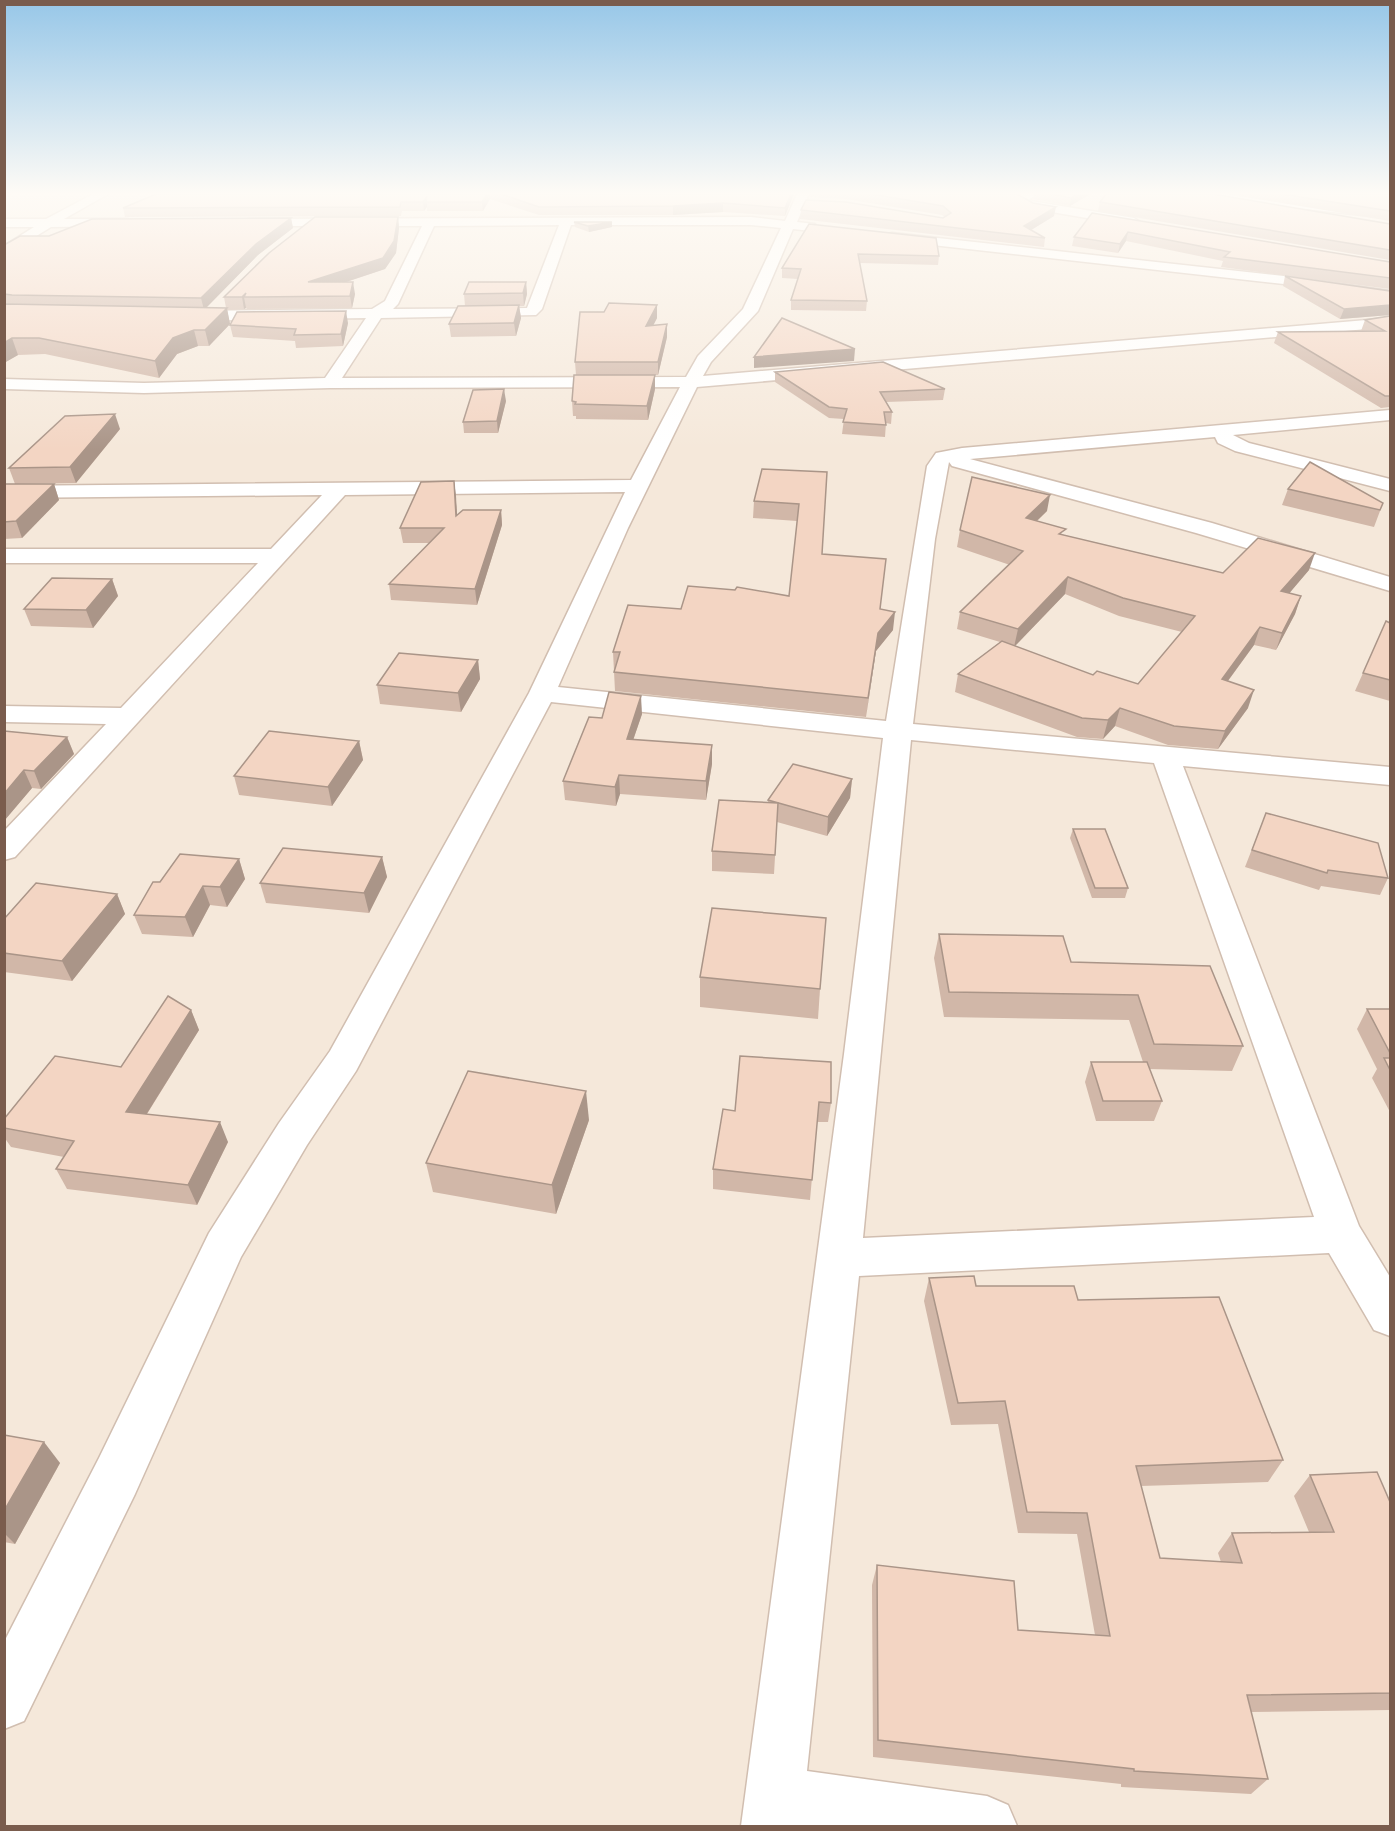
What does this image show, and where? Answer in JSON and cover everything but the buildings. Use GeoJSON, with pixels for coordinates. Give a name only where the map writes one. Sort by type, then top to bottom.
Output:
{"type":"FeatureCollection","features":[{"type":"Feature","properties":{"kind":"street"},"geometry":{"type":"LineString","coordinates":[[330,383],[377,313],[391,304],[403,279]]}},
{"type":"Feature","properties":{"kind":"street"},"geometry":{"type":"LineString","coordinates":[[164,316],[533,311],[545,279]]}},
{"type":"Feature","properties":{"kind":"street"},"geometry":{"type":"LineString","coordinates":[[4,1701],[117,1476],[224,1246],[293,1134],[343,1061],[542,693],[639,486],[691,382],[704,360],[750,311],[763,279]]}},
{"type":"Feature","properties":{"kind":"street"},"geometry":{"type":"LineString","coordinates":[[1279,279],[1390,295]]}},
{"type":"Feature","properties":{"kind":"street"},"geometry":{"type":"LineString","coordinates":[[1302,282],[1307,279]]}},
{"type":"Feature","properties":{"kind":"street"},"geometry":{"type":"LineString","coordinates":[[209,316],[224,302]]}},
{"type":"Feature","properties":{"kind":"street"},"geometry":{"type":"LineString","coordinates":[[4,384],[144,388],[330,383],[691,382],[1390,322]]}},
{"type":"Feature","properties":{"kind":"street"},"geometry":{"type":"LineString","coordinates":[[943,457],[1222,432],[1390,414]]}},
{"type":"Feature","properties":{"kind":"street"},"geometry":{"type":"LineString","coordinates":[[1222,432],[1225,439],[1242,447],[1390,485]]}},
{"type":"Feature","properties":{"kind":"street"},"geometry":{"type":"LineString","coordinates":[[943,457],[1203,528],[1390,584]]}},
{"type":"Feature","properties":{"kind":"street"},"geometry":{"type":"LineString","coordinates":[[943,457],[937,466],[919,566],[898,730],[773,1811],[987,1827]]}},
{"type":"Feature","properties":{"kind":"street"},"geometry":{"type":"LineString","coordinates":[[4,492],[639,486]]}},
{"type":"Feature","properties":{"kind":"street"},"geometry":{"type":"LineString","coordinates":[[4,850],[339,489]]}},
{"type":"Feature","properties":{"kind":"street"},"geometry":{"type":"LineString","coordinates":[[4,556],[277,556]]}},
{"type":"Feature","properties":{"kind":"street"},"geometry":{"type":"LineString","coordinates":[[542,693],[1390,777]]}},
{"type":"Feature","properties":{"kind":"street"},"geometry":{"type":"LineString","coordinates":[[4,714],[127,716]]}},
{"type":"Feature","properties":{"kind":"street"},"geometry":{"type":"LineString","coordinates":[[1165,755],[1341,1234],[1390,1316]]}},
{"type":"Feature","properties":{"kind":"street"},"geometry":{"type":"LineString","coordinates":[[838,1258],[1341,1234]]}},
{"type":"Feature","properties":{"kind":"shaded area"},"geometry":{"type":"Polygon","coordinates":[[[5,279],[1390,279],[1390,1826],[5,1826],[5,279]]]}}]}
